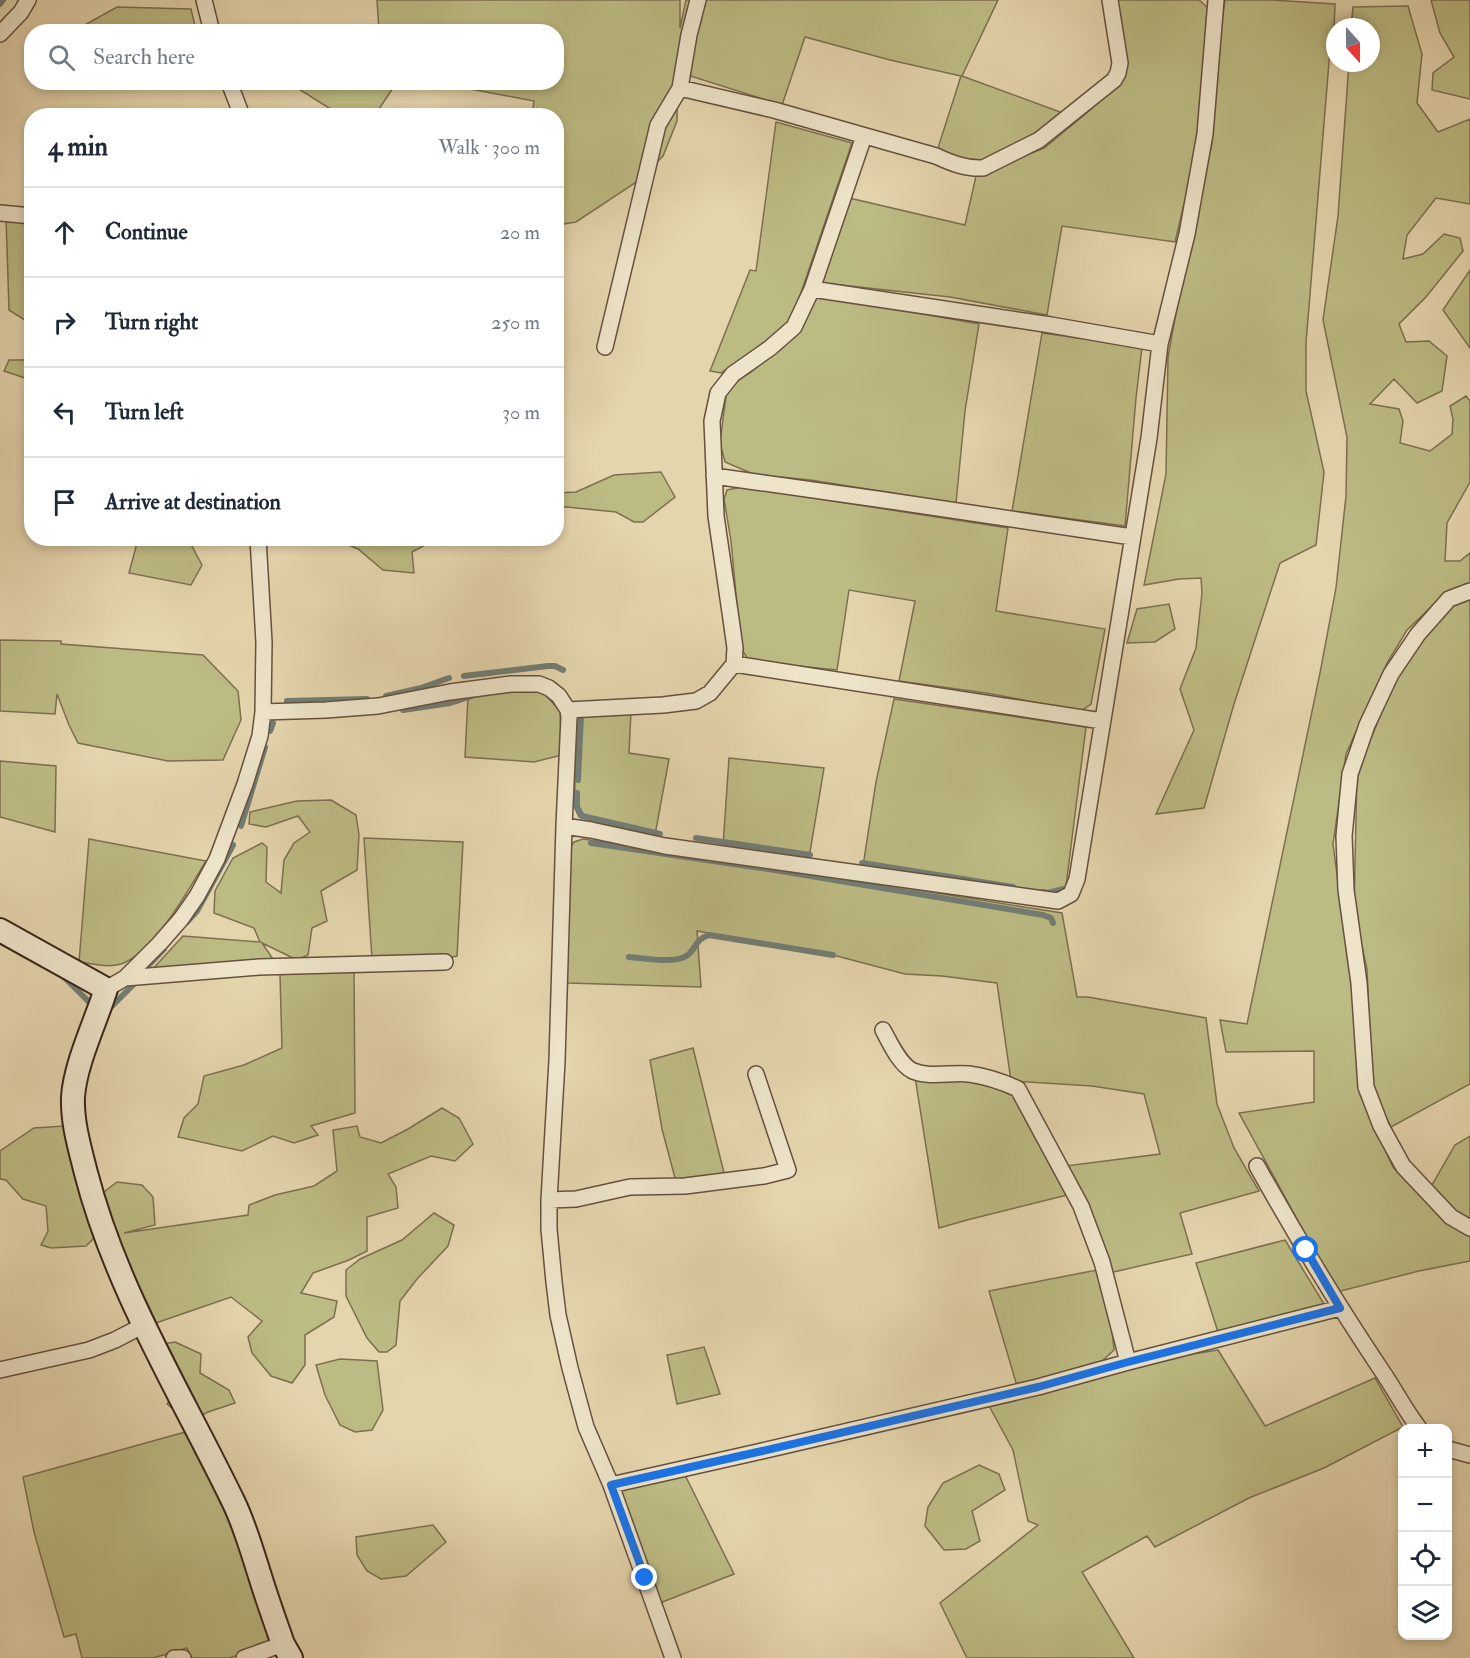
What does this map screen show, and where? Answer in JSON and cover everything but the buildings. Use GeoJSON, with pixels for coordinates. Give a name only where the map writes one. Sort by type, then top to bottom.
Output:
{"type":"FeatureCollection","features":[{"type":"Feature","properties":{"kind":"street"},"geometry":{"type":"LineString","coordinates":[[0,34],[21,12],[28,0]]}},
{"type":"Feature","properties":{"kind":"street"},"geometry":{"type":"LineString","coordinates":[[204,0],[210,24]]}},
{"type":"Feature","properties":{"kind":"street"},"geometry":{"type":"LineString","coordinates":[[605,347],[658,125],[680,88],[689,35],[698,0]]}},
{"type":"Feature","properties":{"kind":"street"},"geometry":{"type":"LineString","coordinates":[[680,88],[774,110],[974,169],[991,165],[1039,140],[1114,80],[1120,63],[1110,0]]}},
{"type":"Feature","properties":{"kind":"street"},"geometry":{"type":"LineString","coordinates":[[564,826],[665,846],[1058,901],[1071,894],[1077,879],[1149,438],[1160,344],[1187,234],[1205,134],[1216,0]]}},
{"type":"Feature","properties":{"kind":"street"},"geometry":{"type":"LineString","coordinates":[[232,90],[239,108]]}},
{"type":"Feature","properties":{"kind":"street"},"geometry":{"type":"LineString","coordinates":[[568,710],[696,701],[710,693],[734,664],[735,648],[716,516],[712,421],[718,393],[734,374],[794,327],[812,289],[864,136]]}},
{"type":"Feature","properties":{"kind":"street"},"geometry":{"type":"LineString","coordinates":[[0,213],[24,215]]}},
{"type":"Feature","properties":{"kind":"street"},"geometry":{"type":"LineString","coordinates":[[812,289],[1160,344]]}},
{"type":"Feature","properties":{"kind":"street"},"geometry":{"type":"LineString","coordinates":[[714,476],[1132,537]]}},
{"type":"Feature","properties":{"kind":"street"},"geometry":{"type":"LineString","coordinates":[[244,1658],[287,1651],[235,1505],[144,1325],[100,1222],[80,1149],[73,1099],[76,1077],[116,983],[160,943],[181,919],[210,874],[245,784],[260,736],[263,712],[264,642],[258,546]]}},
{"type":"Feature","properties":{"kind":"street"},"geometry":{"type":"LineString","coordinates":[[1470,591],[1449,599],[1418,634],[1391,674],[1366,725],[1350,774],[1344,836],[1346,890],[1359,983],[1366,1087],[1381,1126],[1403,1166],[1451,1217],[1470,1228]]}},
{"type":"Feature","properties":{"kind":"street"},"geometry":{"type":"LineString","coordinates":[[734,664],[1102,721]]}},
{"type":"Feature","properties":{"kind":"street"},"geometry":{"type":"LineString","coordinates":[[263,712],[378,706],[450,692],[511,684],[539,684],[549,688],[559,696],[568,710],[558,1050],[549,1200],[549,1229],[558,1315],[586,1427],[611,1485],[673,1658]]}},
{"type":"Feature","properties":{"kind":"street"},"geometry":{"type":"LineString","coordinates":[[0,930],[116,983],[259,967],[445,962]]}},
{"type":"Feature","properties":{"kind":"street"},"geometry":{"type":"LineString","coordinates":[[883,1030],[898,1057],[912,1070],[932,1074],[969,1074],[1002,1082],[1018,1089],[1082,1206],[1102,1262],[1128,1362]]}},
{"type":"Feature","properties":{"kind":"street"},"geometry":{"type":"LineString","coordinates":[[549,1200],[576,1199],[630,1187],[685,1186],[764,1176],[788,1170],[756,1074]]}},
{"type":"Feature","properties":{"kind":"street"},"geometry":{"type":"LineString","coordinates":[[1257,1166],[1340,1308],[1416,1424]]}},
{"type":"Feature","properties":{"kind":"street"},"geometry":{"type":"LineString","coordinates":[[611,1485],[1038,1387],[1340,1308]]}},
{"type":"Feature","properties":{"kind":"street"},"geometry":{"type":"LineString","coordinates":[[0,1370],[89,1350],[144,1325]]}},
{"type":"Feature","properties":{"kind":"street"},"geometry":{"type":"LineString","coordinates":[[1452,1450],[1470,1455]]}},
{"type":"Feature","properties":{"kind":"street"},"geometry":{"type":"LineString","coordinates":[[174,1658],[183,1658]]}},
{"type":"Feature","properties":{"kind":"shaded area"},"geometry":{"type":"Polygon","coordinates":[[[377,0],[680,0],[680,28],[686,0],[998,0],[962,76],[1063,113],[1032,140],[976,166],[937,151],[961,76],[805,37],[782,105],[678,72],[677,121],[663,156],[638,181],[576,222],[564,224],[564,108],[533,108],[534,101],[476,90],[564,90],[564,24],[379,24],[377,0]]]}},
{"type":"Feature","properties":{"kind":"shaded area"},"geometry":{"type":"Polygon","coordinates":[[[1116,0],[1199,0],[1207,7],[1201,133],[1175,242],[1062,226],[1047,315],[950,297],[822,283],[849,198],[965,225],[976,176],[1044,148],[1089,111],[1123,78],[1127,65],[1116,0]]]}},
{"type":"Feature","properties":{"kind":"shaded area"},"geometry":{"type":"Polygon","coordinates":[[[1225,0],[1335,4],[1334,18],[1326,18],[1326,72],[1328,72],[1306,343],[1306,391],[1324,472],[1316,545],[1280,563],[1234,704],[1204,808],[1156,814],[1194,730],[1180,689],[1196,648],[1202,593],[1201,578],[1144,585],[1166,474],[1168,357],[1212,143],[1225,0]]]}},
{"type":"Feature","properties":{"kind":"shaded area"},"geometry":{"type":"Polygon","coordinates":[[[1431,0],[1470,0],[1470,99],[1432,90],[1433,73],[1454,57],[1440,33],[1431,0]]]}},
{"type":"Feature","properties":{"kind":"shaded area"},"geometry":{"type":"Polygon","coordinates":[[[1408,6],[1422,54],[1417,103],[1438,132],[1470,119],[1470,204],[1436,198],[1407,235],[1403,259],[1423,254],[1444,234],[1460,238],[1463,251],[1426,297],[1399,324],[1406,342],[1429,341],[1447,356],[1442,391],[1417,403],[1394,379],[1370,404],[1399,409],[1403,421],[1400,443],[1430,451],[1452,434],[1453,419],[1450,406],[1466,396],[1470,401],[1470,482],[1447,523],[1445,561],[1460,561],[1470,553],[1470,583],[1448,591],[1407,630],[1387,663],[1346,754],[1333,844],[1353,998],[1359,1092],[1393,1167],[1444,1221],[1470,1233],[1470,1261],[1419,1271],[1337,1292],[1239,1113],[1314,1102],[1314,1051],[1226,1052],[1220,1020],[1247,1024],[1336,588],[1346,496],[1347,437],[1323,320],[1338,216],[1348,72],[1380,72],[1380,18],[1352,18],[1353,7],[1408,6]]]}},
{"type":"Feature","properties":{"kind":"shaded area"},"geometry":{"type":"Polygon","coordinates":[[[117,7],[191,9],[195,24],[87,24],[117,7]]]}},
{"type":"Feature","properties":{"kind":"shaded area"},"geometry":{"type":"Polygon","coordinates":[[[300,90],[392,90],[380,108],[329,108],[300,90]]]}},
{"type":"Feature","properties":{"kind":"shaded area"},"geometry":{"type":"Polygon","coordinates":[[[776,122],[852,143],[789,328],[721,373],[710,371],[750,270],[756,271],[776,122]]]}},
{"type":"Feature","properties":{"kind":"shaded area"},"geometry":{"type":"Polygon","coordinates":[[[6,217],[24,219],[24,320],[9,310],[6,217]]]}},
{"type":"Feature","properties":{"kind":"shaded area"},"geometry":{"type":"Polygon","coordinates":[[[1470,270],[1470,348],[1443,310],[1470,270]]]}},
{"type":"Feature","properties":{"kind":"shaded area"},"geometry":{"type":"Polygon","coordinates":[[[816,297],[864,303],[979,324],[965,411],[956,503],[810,480],[753,474],[725,462],[720,443],[727,388],[751,372],[797,333],[816,297]]]}},
{"type":"Feature","properties":{"kind":"shaded area"},"geometry":{"type":"Polygon","coordinates":[[[1042,333],[1142,347],[1125,526],[1012,511],[1042,333]]]}},
{"type":"Feature","properties":{"kind":"shaded area"},"geometry":{"type":"Polygon","coordinates":[[[9,360],[24,360],[24,378],[4,371],[9,360]]]}},
{"type":"Feature","properties":{"kind":"shaded area"},"geometry":{"type":"Polygon","coordinates":[[[661,472],[675,497],[643,522],[634,522],[616,512],[564,507],[564,493],[576,492],[614,475],[661,472]]]}},
{"type":"Feature","properties":{"kind":"shaded area"},"geometry":{"type":"Polygon","coordinates":[[[742,487],[1008,528],[996,611],[1105,629],[1091,704],[1081,711],[986,693],[899,681],[915,601],[849,590],[837,670],[749,661],[741,648],[731,541],[724,499],[727,490],[742,487]]]}},
{"type":"Feature","properties":{"kind":"shaded area"},"geometry":{"type":"Polygon","coordinates":[[[136,546],[192,546],[202,565],[191,585],[129,573],[136,546]]]}},
{"type":"Feature","properties":{"kind":"shaded area"},"geometry":{"type":"Polygon","coordinates":[[[351,546],[423,546],[412,552],[414,573],[383,570],[358,549],[351,546]]]}},
{"type":"Feature","properties":{"kind":"shaded area"},"geometry":{"type":"Polygon","coordinates":[[[1470,599],[1470,1084],[1391,1127],[1372,1090],[1367,969],[1354,911],[1357,771],[1402,665],[1455,601],[1470,599]]]}},
{"type":"Feature","properties":{"kind":"shaded area"},"geometry":{"type":"Polygon","coordinates":[[[1169,604],[1175,629],[1155,642],[1127,643],[1137,609],[1169,604]]]}},
{"type":"Feature","properties":{"kind":"shaded area"},"geometry":{"type":"Polygon","coordinates":[[[0,640],[61,641],[61,644],[203,655],[238,691],[241,720],[223,760],[168,761],[78,743],[57,694],[55,714],[0,711],[0,640]]]}},
{"type":"Feature","properties":{"kind":"shaded area"},"geometry":{"type":"Polygon","coordinates":[[[525,690],[544,693],[560,711],[562,755],[534,762],[465,757],[468,697],[525,690]]]}},
{"type":"Feature","properties":{"kind":"shaded area"},"geometry":{"type":"Polygon","coordinates":[[[894,699],[1086,727],[1065,894],[863,866],[876,782],[894,699]]]}},
{"type":"Feature","properties":{"kind":"shaded area"},"geometry":{"type":"Polygon","coordinates":[[[631,711],[629,753],[669,759],[655,835],[579,817],[574,806],[578,713],[631,711]]]}},
{"type":"Feature","properties":{"kind":"shaded area"},"geometry":{"type":"Polygon","coordinates":[[[729,758],[824,768],[809,858],[723,846],[729,758]]]}},
{"type":"Feature","properties":{"kind":"shaded area"},"geometry":{"type":"Polygon","coordinates":[[[0,761],[56,766],[55,832],[0,817],[0,761]]]}},
{"type":"Feature","properties":{"kind":"shaded area"},"geometry":{"type":"Polygon","coordinates":[[[331,800],[356,815],[359,835],[357,870],[321,891],[327,921],[312,928],[308,955],[297,960],[262,943],[273,959],[267,971],[150,972],[183,936],[260,942],[254,928],[214,913],[215,891],[233,858],[262,843],[267,847],[266,882],[281,893],[284,860],[294,843],[310,832],[298,816],[266,827],[249,824],[250,812],[297,801],[331,800]]]}},
{"type":"Feature","properties":{"kind":"shaded area"},"geometry":{"type":"Polygon","coordinates":[[[364,838],[463,842],[457,956],[440,959],[372,959],[364,838]]]}},
{"type":"Feature","properties":{"kind":"shaded area"},"geometry":{"type":"Polygon","coordinates":[[[89,839],[206,861],[158,934],[133,958],[121,964],[105,966],[79,962],[89,839]]]}},
{"type":"Feature","properties":{"kind":"shaded area"},"geometry":{"type":"Polygon","coordinates":[[[583,839],[1062,913],[1077,997],[1206,1018],[1217,1104],[1234,1148],[1259,1191],[1180,1213],[1192,1254],[1109,1273],[1087,1201],[1065,1166],[1160,1154],[1144,1094],[1092,1086],[1011,1081],[997,983],[905,974],[833,955],[697,931],[701,987],[567,983],[569,849],[574,842],[583,839]]]}},
{"type":"Feature","properties":{"kind":"shaded area"},"geometry":{"type":"Polygon","coordinates":[[[354,970],[355,1113],[311,1126],[318,1135],[294,1143],[273,1136],[242,1151],[178,1137],[184,1118],[198,1104],[204,1076],[244,1065],[282,1048],[280,974],[354,970]]]}},
{"type":"Feature","properties":{"kind":"shaded area"},"geometry":{"type":"Polygon","coordinates":[[[693,1048],[724,1173],[676,1182],[662,1129],[650,1060],[693,1048]]]}},
{"type":"Feature","properties":{"kind":"shaded area"},"geometry":{"type":"Polygon","coordinates":[[[915,1077],[980,1080],[1012,1092],[1071,1194],[939,1228],[915,1077]]]}},
{"type":"Feature","properties":{"kind":"shaded area"},"geometry":{"type":"Polygon","coordinates":[[[442,1108],[459,1118],[473,1144],[455,1161],[431,1156],[388,1174],[396,1187],[398,1208],[367,1217],[367,1251],[313,1273],[301,1293],[337,1301],[334,1317],[305,1335],[305,1365],[292,1383],[271,1376],[252,1353],[248,1337],[262,1321],[231,1297],[150,1325],[96,1198],[117,1182],[142,1185],[153,1197],[155,1225],[124,1233],[248,1215],[249,1205],[275,1195],[314,1186],[337,1171],[333,1130],[357,1126],[360,1137],[381,1143],[442,1108]]]}},
{"type":"Feature","properties":{"kind":"shaded area"},"geometry":{"type":"Polygon","coordinates":[[[65,1126],[95,1237],[86,1246],[51,1248],[41,1245],[48,1231],[46,1206],[23,1199],[6,1180],[0,1179],[0,1151],[34,1128],[65,1126]]]}},
{"type":"Feature","properties":{"kind":"shaded area"},"geometry":{"type":"Polygon","coordinates":[[[1470,1136],[1470,1222],[1464,1220],[1432,1185],[1455,1145],[1470,1136]]]}},
{"type":"Feature","properties":{"kind":"shaded area"},"geometry":{"type":"Polygon","coordinates":[[[434,1213],[454,1225],[448,1246],[400,1301],[396,1345],[387,1352],[379,1352],[367,1338],[346,1296],[346,1270],[360,1259],[402,1240],[434,1213]]]}},
{"type":"Feature","properties":{"kind":"shaded area"},"geometry":{"type":"Polygon","coordinates":[[[1285,1240],[1324,1304],[1218,1332],[1196,1263],[1285,1240]]]}},
{"type":"Feature","properties":{"kind":"shaded area"},"geometry":{"type":"Polygon","coordinates":[[[1097,1270],[1112,1330],[1114,1350],[1099,1364],[1017,1386],[989,1291],[1097,1270]]]}},
{"type":"Feature","properties":{"kind":"shaded area"},"geometry":{"type":"Polygon","coordinates":[[[175,1342],[201,1354],[200,1373],[229,1390],[235,1403],[208,1412],[189,1422],[167,1404],[180,1389],[157,1345],[175,1342]]]}},
{"type":"Feature","properties":{"kind":"shaded area"},"geometry":{"type":"Polygon","coordinates":[[[704,1347],[720,1394],[677,1404],[667,1355],[704,1347]]]}},
{"type":"Feature","properties":{"kind":"shaded area"},"geometry":{"type":"Polygon","coordinates":[[[1218,1350],[1265,1426],[1375,1378],[1401,1424],[1398,1424],[1398,1430],[1324,1468],[1249,1498],[1155,1547],[1147,1536],[1082,1572],[1134,1658],[967,1658],[940,1603],[1038,1525],[1028,1521],[1013,1450],[988,1404],[1193,1354],[1218,1350]]]}},
{"type":"Feature","properties":{"kind":"shaded area"},"geometry":{"type":"Polygon","coordinates":[[[340,1359],[377,1361],[383,1410],[372,1430],[355,1432],[340,1425],[325,1395],[316,1365],[340,1359]]]}},
{"type":"Feature","properties":{"kind":"shaded area"},"geometry":{"type":"Polygon","coordinates":[[[189,1431],[239,1537],[274,1644],[229,1658],[192,1658],[187,1648],[153,1658],[82,1658],[76,1634],[64,1637],[34,1532],[23,1477],[189,1431]]]}},
{"type":"Feature","properties":{"kind":"shaded area"},"geometry":{"type":"Polygon","coordinates":[[[979,1465],[999,1474],[1005,1490],[972,1511],[980,1541],[966,1549],[944,1550],[925,1526],[928,1507],[943,1483],[979,1465]]]}},
{"type":"Feature","properties":{"kind":"shaded area"},"geometry":{"type":"Polygon","coordinates":[[[683,1471],[734,1574],[660,1603],[618,1486],[683,1471]]]}},
{"type":"Feature","properties":{"kind":"shaded area"},"geometry":{"type":"Polygon","coordinates":[[[433,1525],[446,1542],[406,1576],[381,1579],[367,1571],[357,1555],[356,1537],[433,1525]]]}},
{"type":"Feature","properties":{"kind":"waterway"},"geometry":{"type":"LineString","coordinates":[[0,4],[3,0]]}},
{"type":"Feature","properties":{"kind":"waterway"},"geometry":{"type":"LineString","coordinates":[[464,676],[548,666],[555,666],[563,670]]}},
{"type":"Feature","properties":{"kind":"waterway"},"geometry":{"type":"LineString","coordinates":[[386,696],[421,688],[449,678]]}},
{"type":"Feature","properties":{"kind":"waterway"},"geometry":{"type":"LineString","coordinates":[[403,710],[450,703],[475,695]]}},
{"type":"Feature","properties":{"kind":"waterway"},"geometry":{"type":"LineString","coordinates":[[287,701],[367,699]]}},
{"type":"Feature","properties":{"kind":"waterway"},"geometry":{"type":"LineString","coordinates":[[578,780],[581,715]]}},
{"type":"Feature","properties":{"kind":"waterway"},"geometry":{"type":"LineString","coordinates":[[270,731],[273,723]]}},
{"type":"Feature","properties":{"kind":"waterway"},"geometry":{"type":"LineString","coordinates":[[241,826],[265,747]]}},
{"type":"Feature","properties":{"kind":"waterway"},"geometry":{"type":"LineString","coordinates":[[577,793],[577,807],[582,816],[660,834]]}},
{"type":"Feature","properties":{"kind":"waterway"},"geometry":{"type":"LineString","coordinates":[[696,838],[810,855]]}},
{"type":"Feature","properties":{"kind":"waterway"},"geometry":{"type":"LineString","coordinates":[[591,843],[775,870],[1043,915],[1051,918],[1053,923]]}},
{"type":"Feature","properties":{"kind":"waterway"},"geometry":{"type":"LineString","coordinates":[[187,922],[197,911],[233,845]]}},
{"type":"Feature","properties":{"kind":"waterway"},"geometry":{"type":"LineString","coordinates":[[862,863],[1013,887]]}},
{"type":"Feature","properties":{"kind":"waterway"},"geometry":{"type":"LineString","coordinates":[[1043,892],[1064,889]]}},
{"type":"Feature","properties":{"kind":"waterway"},"geometry":{"type":"LineString","coordinates":[[629,957],[677,959],[689,954],[699,941],[709,935],[833,955]]}},
{"type":"Feature","properties":{"kind":"waterway"},"geometry":{"type":"LineString","coordinates":[[144,970],[164,949]]}},
{"type":"Feature","properties":{"kind":"waterway"},"geometry":{"type":"LineString","coordinates":[[61,974],[88,1001]]}},
{"type":"Feature","properties":{"kind":"waterway"},"geometry":{"type":"LineString","coordinates":[[112,1006],[134,984]]}},
{"type":"Feature","properties":{"kind":"route"},"geometry":{"type":"LineString","coordinates":[[645,1578],[611,1485],[1038,1387],[1340,1308],[1306,1250]]}}]}
